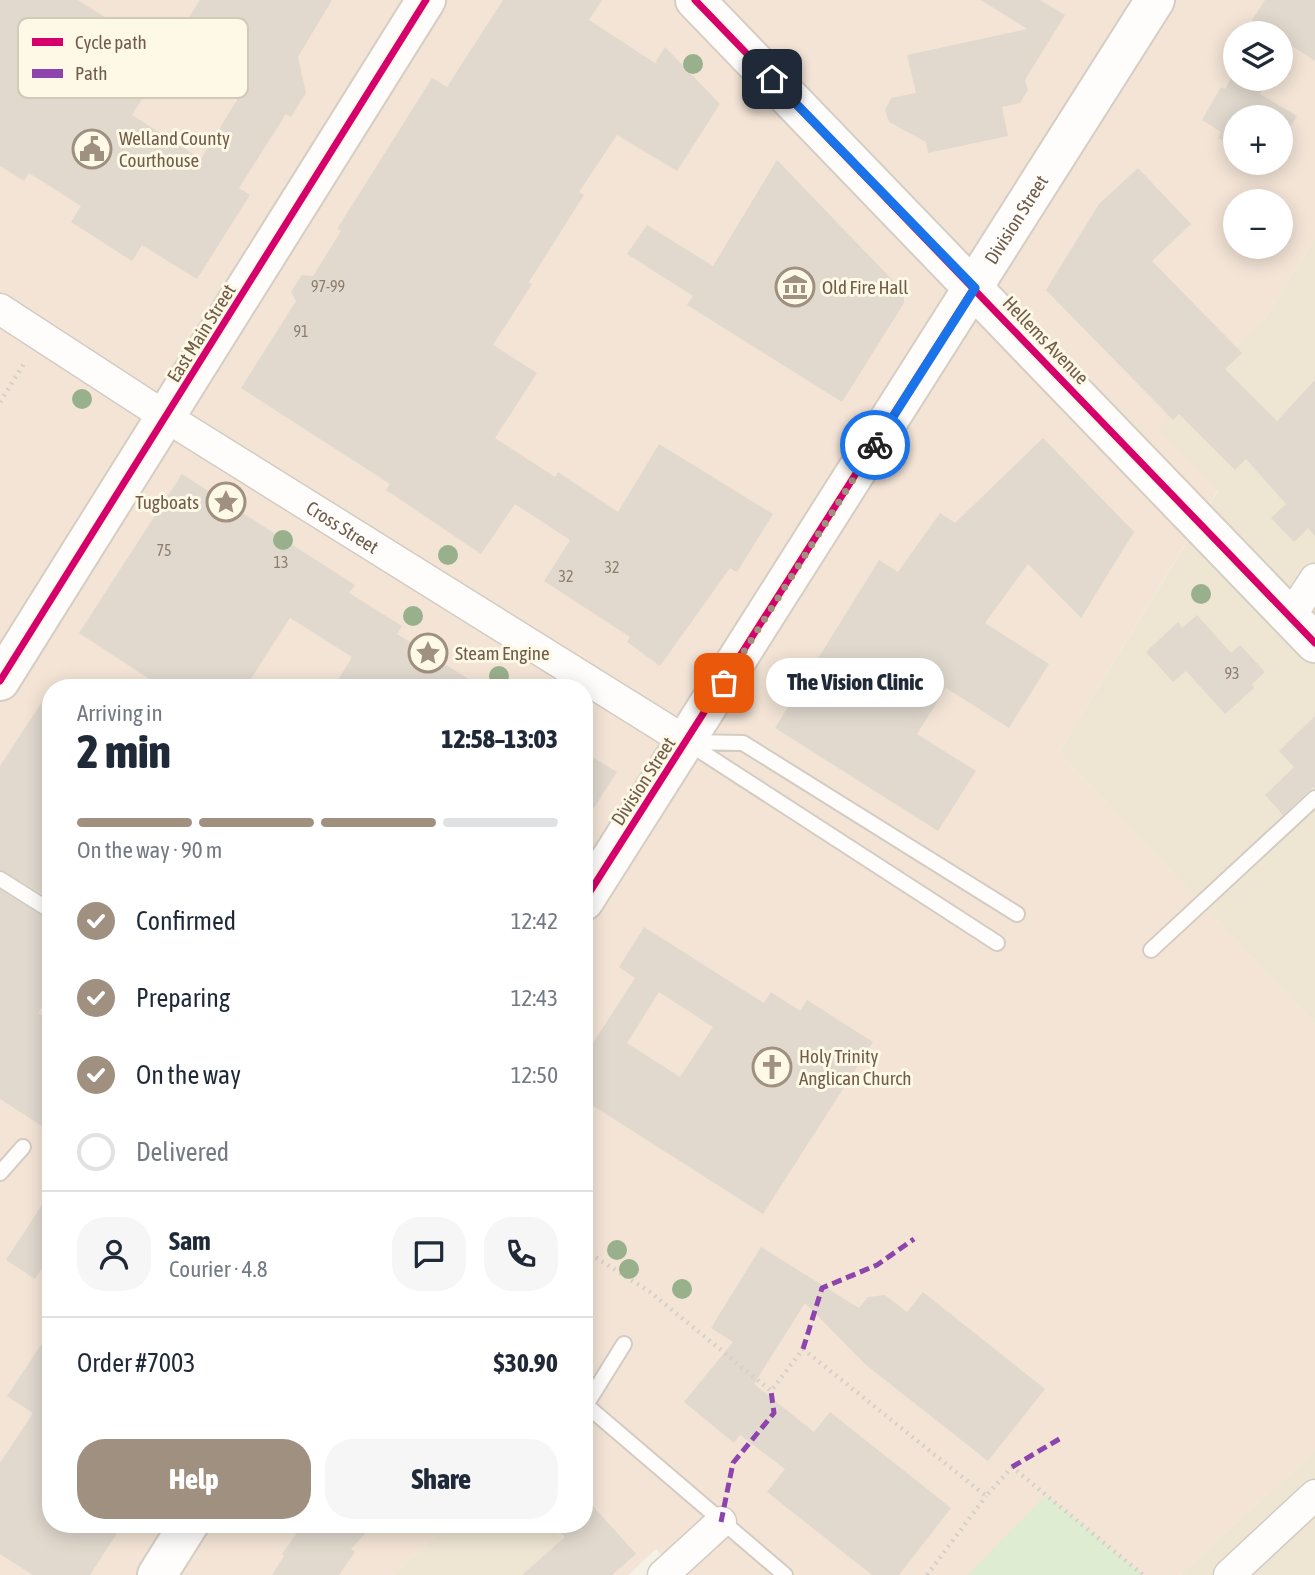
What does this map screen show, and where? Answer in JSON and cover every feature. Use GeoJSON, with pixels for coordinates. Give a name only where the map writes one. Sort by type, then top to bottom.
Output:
{"type":"FeatureCollection","features":[{"type":"Feature","properties":{"kind":"main road","name":"East Main Street"},"geometry":{"type":"LineString","coordinates":[[0,681],[426,0]]}},
{"type":"Feature","properties":{"kind":"main road","name":"Hellems Avenue"},"geometry":{"type":"LineString","coordinates":[[695,0],[1303,630]]}},
{"type":"Feature","properties":{"kind":"main road","name":"Division Street"},"geometry":{"type":"LineString","coordinates":[[593,887],[1155,0]]}},
{"type":"Feature","properties":{"kind":"main road"},"geometry":{"type":"LineString","coordinates":[[157,1575],[183,1533]]}},
{"type":"Feature","properties":{"kind":"street","name":"Cross Street"},"geometry":{"type":"LineString","coordinates":[[0,309],[166,417],[586,679]]}},
{"type":"Feature","properties":{"kind":"street"},"geometry":{"type":"LineString","coordinates":[[1303,630],[1315,579]]}},
{"type":"Feature","properties":{"kind":"street","name":"Cross Street"},"geometry":{"type":"LineString","coordinates":[[593,683],[687,742]]}},
{"type":"Feature","properties":{"kind":"street"},"geometry":{"type":"LineString","coordinates":[[1229,1575],[1315,1495]]}},
{"type":"Feature","properties":{"kind":"street"},"geometry":{"type":"LineString","coordinates":[[663,1575],[721,1522]]}},
{"type":"Feature","properties":{"kind":"lane"},"geometry":{"type":"LineString","coordinates":[[687,742],[743,743],[1017,914]]}},
{"type":"Feature","properties":{"kind":"lane"},"geometry":{"type":"LineString","coordinates":[[687,742],[997,943]]}},
{"type":"Feature","properties":{"kind":"lane"},"geometry":{"type":"LineString","coordinates":[[1151,950],[1315,798]]}},
{"type":"Feature","properties":{"kind":"lane"},"geometry":{"type":"LineString","coordinates":[[0,879],[42,905]]}},
{"type":"Feature","properties":{"kind":"lane"},"geometry":{"type":"LineString","coordinates":[[0,1173],[23,1147]]}},
{"type":"Feature","properties":{"kind":"lane"},"geometry":{"type":"LineString","coordinates":[[593,1394],[624,1343]]}},
{"type":"Feature","properties":{"kind":"lane"},"geometry":{"type":"LineString","coordinates":[[593,1411],[785,1575]]}},
{"type":"Feature","properties":{"kind":"path"},"geometry":{"type":"LineString","coordinates":[[0,402],[41,336]]}},
{"type":"Feature","properties":{"kind":"path"},"geometry":{"type":"LineString","coordinates":[[593,1256],[650,1292],[771,1391],[803,1349],[986,1496]]}},
{"type":"Feature","properties":{"kind":"path"},"geometry":{"type":"LineString","coordinates":[[927,1575],[986,1496],[1013,1467],[1143,1575]]}},
{"type":"Feature","properties":{"kind":"shaded area"},"geometry":{"type":"Polygon","coordinates":[[[0,0],[1315,0],[1315,238],[1268,315],[1158,429],[1218,490],[1059,752],[1315,1024],[1315,1451],[1180,1575],[681,1575],[656,1549],[628,1575],[597,1575],[557,1533],[593,1533],[593,679],[42,679],[42,1533],[439,1533],[393,1575],[0,1575],[0,0]]]}},
{"type":"Feature","properties":{"kind":"shaded area"},"geometry":{"type":"Polygon","coordinates":[[[1315,238],[1315,1024],[1059,752],[1218,491],[1157,429],[1268,315],[1315,238]]]}},
{"type":"Feature","properties":{"kind":"shaded area"},"geometry":{"type":"Polygon","coordinates":[[[1315,1451],[1315,1575],[1180,1575],[1315,1451]]]}},
{"type":"Feature","properties":{"kind":"shaded area"},"geometry":{"type":"Polygon","coordinates":[[[439,1533],[557,1533],[597,1575],[393,1575],[439,1533]]]}},
{"type":"Feature","properties":{"kind":"green space"},"geometry":{"type":"Polygon","coordinates":[[[1046,1495],[1143,1575],[968,1575],[1046,1495]]]}},
{"type":"Feature","properties":{"kind":"building","name":"Welland County Courthouse"},"geometry":{"type":"Polygon","coordinates":[[[0,0],[78,0],[106,18],[18,18],[18,98],[143,98],[132,115],[201,159],[238,98],[248,98],[248,18],[189,18],[200,0],[332,0],[298,57],[306,93],[291,117],[286,114],[239,188],[250,195],[197,279],[142,245],[132,261],[71,222],[81,206],[29,173],[24,181],[0,166],[0,0]]]}},
{"type":"Feature","properties":{"kind":"building"},"geometry":{"type":"Polygon","coordinates":[[[503,0],[602,0],[589,20],[655,63],[665,47],[720,104],[677,171],[617,135],[579,192],[584,195],[493,345],[537,373],[495,438],[555,477],[558,472],[618,512],[659,444],[773,514],[737,572],[730,568],[660,666],[627,642],[630,637],[544,581],[570,540],[515,504],[481,554],[386,490],[390,484],[241,388],[296,301],[291,292],[302,275],[313,276],[341,231],[337,229],[432,78],[447,87],[503,0]]]}},
{"type":"Feature","properties":{"kind":"building"},"geometry":{"type":"Polygon","coordinates":[[[981,0],[1040,0],[1065,15],[1025,80],[1028,90],[1020,103],[1002,107],[1008,136],[928,153],[926,142],[889,122],[885,110],[891,98],[916,93],[907,55],[1027,29],[981,0]]]}},
{"type":"Feature","properties":{"kind":"building"},"geometry":{"type":"Polygon","coordinates":[[[1265,0],[1315,0],[1315,61],[1293,47],[1293,21],[1252,20],[1265,0]]]}},
{"type":"Feature","properties":{"kind":"building"},"geometry":{"type":"Polygon","coordinates":[[[1221,87],[1223,91],[1262,91],[1260,94],[1278,105],[1223,105],[1223,141],[1218,138],[1221,132],[1202,120],[1221,87]]]}},
{"type":"Feature","properties":{"kind":"building"},"geometry":{"type":"Polygon","coordinates":[[[777,160],[904,292],[904,303],[842,402],[687,305],[693,296],[627,254],[647,225],[713,266],[777,160]]]}},
{"type":"Feature","properties":{"kind":"building"},"geometry":{"type":"Polygon","coordinates":[[[1138,168],[1191,224],[1152,261],[1242,353],[1225,369],[1277,421],[1315,380],[1315,536],[1308,528],[1294,542],[1271,518],[1286,504],[1246,459],[1235,470],[1179,414],[1173,420],[1046,290],[1099,204],[1138,168]]]}},
{"type":"Feature","properties":{"kind":"building"},"geometry":{"type":"Polygon","coordinates":[[[1043,438],[1134,532],[1081,618],[1028,564],[985,623],[1049,664],[1009,728],[946,688],[917,734],[976,771],[938,831],[775,728],[879,560],[898,572],[940,513],[955,523],[1043,438]]]}},
{"type":"Feature","properties":{"kind":"building"},"geometry":{"type":"Polygon","coordinates":[[[182,474],[355,585],[349,593],[402,626],[397,634],[469,679],[339,679],[352,657],[290,618],[251,679],[149,679],[79,633],[182,474]]]}},
{"type":"Feature","properties":{"kind":"building"},"geometry":{"type":"Polygon","coordinates":[[[1197,615],[1231,653],[1240,645],[1265,672],[1252,684],[1254,688],[1225,714],[1186,671],[1173,682],[1146,652],[1178,622],[1182,628],[1197,615]]]}},
{"type":"Feature","properties":{"kind":"building"},"geometry":{"type":"Polygon","coordinates":[[[42,702],[42,894],[0,869],[0,766],[42,702]]]}},
{"type":"Feature","properties":{"kind":"building"},"geometry":{"type":"Polygon","coordinates":[[[1315,716],[1315,789],[1313,787],[1283,815],[1265,795],[1294,767],[1279,751],[1315,716]]]}},
{"type":"Feature","properties":{"kind":"building"},"geometry":{"type":"Polygon","coordinates":[[[593,757],[617,772],[593,809],[593,757]]]}},
{"type":"Feature","properties":{"kind":"building"},"geometry":{"type":"Polygon","coordinates":[[[0,890],[42,916],[42,1007],[38,1013],[42,1015],[42,1126],[0,1099],[0,890]]]}},
{"type":"Feature","properties":{"kind":"building","name":"Holy Trinity Anglican Church"},"geometry":{"type":"Polygon","coordinates":[[[644,927],[764,1003],[771,992],[800,1011],[807,1000],[873,1042],[763,1214],[593,1106],[593,1043],[635,978],[619,967],[644,927]],[[659,992],[627,1043],[680,1077],[713,1027],[659,992]]]}},
{"type":"Feature","properties":{"kind":"building"},"geometry":{"type":"Polygon","coordinates":[[[42,1205],[42,1268],[35,1279],[6,1260],[42,1205]]]}},
{"type":"Feature","properties":{"kind":"building"},"geometry":{"type":"Polygon","coordinates":[[[761,1247],[859,1308],[868,1297],[885,1295],[907,1312],[923,1292],[1045,1389],[988,1461],[866,1365],[805,1303],[754,1384],[814,1432],[830,1412],[951,1508],[899,1575],[872,1575],[767,1492],[785,1469],[740,1435],[734,1443],[684,1402],[733,1342],[711,1328],[761,1247]]]}},
{"type":"Feature","properties":{"kind":"building"},"geometry":{"type":"Polygon","coordinates":[[[42,1344],[42,1533],[117,1533],[90,1575],[33,1575],[0,1554],[0,1463],[33,1413],[7,1396],[42,1344]]]}},
{"type":"Feature","properties":{"kind":"building"},"geometry":{"type":"Polygon","coordinates":[[[593,1506],[636,1554],[612,1575],[522,1575],[565,1537],[562,1533],[593,1533],[593,1506]]]}},
{"type":"Feature","properties":{"kind":"building"},"geometry":{"type":"Polygon","coordinates":[[[297,1533],[366,1533],[351,1549],[355,1552],[339,1575],[272,1575],[284,1556],[282,1554],[297,1533]]]}},
{"type":"Feature","properties":{"kind":"marked path"},"geometry":{"type":"LineString","coordinates":[[803,1349],[822,1288],[877,1265],[914,1239]]}},
{"type":"Feature","properties":{"kind":"marked path"},"geometry":{"type":"LineString","coordinates":[[721,1522],[733,1463],[774,1413],[771,1391]]}},
{"type":"Feature","properties":{"kind":"marked path"},"geometry":{"type":"LineString","coordinates":[[1012,1467],[1061,1438]]}},
{"type":"Feature","properties":{"kind":"cycle path"},"geometry":{"type":"LineString","coordinates":[[0,681],[426,0]]}},
{"type":"Feature","properties":{"kind":"cycle path"},"geometry":{"type":"LineString","coordinates":[[695,0],[1315,643]]}},
{"type":"Feature","properties":{"kind":"cycle path"},"geometry":{"type":"LineString","coordinates":[[593,887],[974,288]]}},
{"type":"Feature","properties":{"kind":"way so far"},"geometry":{"type":"LineString","coordinates":[[724,683],[875,445]]}},
{"type":"Feature","properties":{"kind":"place","name":"Welland County Courthouse"},"geometry":{"type":"Point","coordinates":[92,149]}},
{"type":"Feature","properties":{"kind":"place","name":"Old Fire Hall"},"geometry":{"type":"Point","coordinates":[795,287]}},
{"type":"Feature","properties":{"kind":"place","name":"Tugboats"},"geometry":{"type":"Point","coordinates":[226,502]}},
{"type":"Feature","properties":{"kind":"place","name":"Steam Engine"},"geometry":{"type":"Point","coordinates":[428,653]}},
{"type":"Feature","properties":{"kind":"place","name":"The Vision Clinic"},"geometry":{"type":"Point","coordinates":[724,683]}},
{"type":"Feature","properties":{"kind":"place","name":"Holy Trinity Anglican Church"},"geometry":{"type":"Point","coordinates":[772,1067]}},
{"type":"Feature","properties":{"kind":"route"},"geometry":{"type":"LineString","coordinates":[[772,79],[975,288],[875,445]]}}]}
